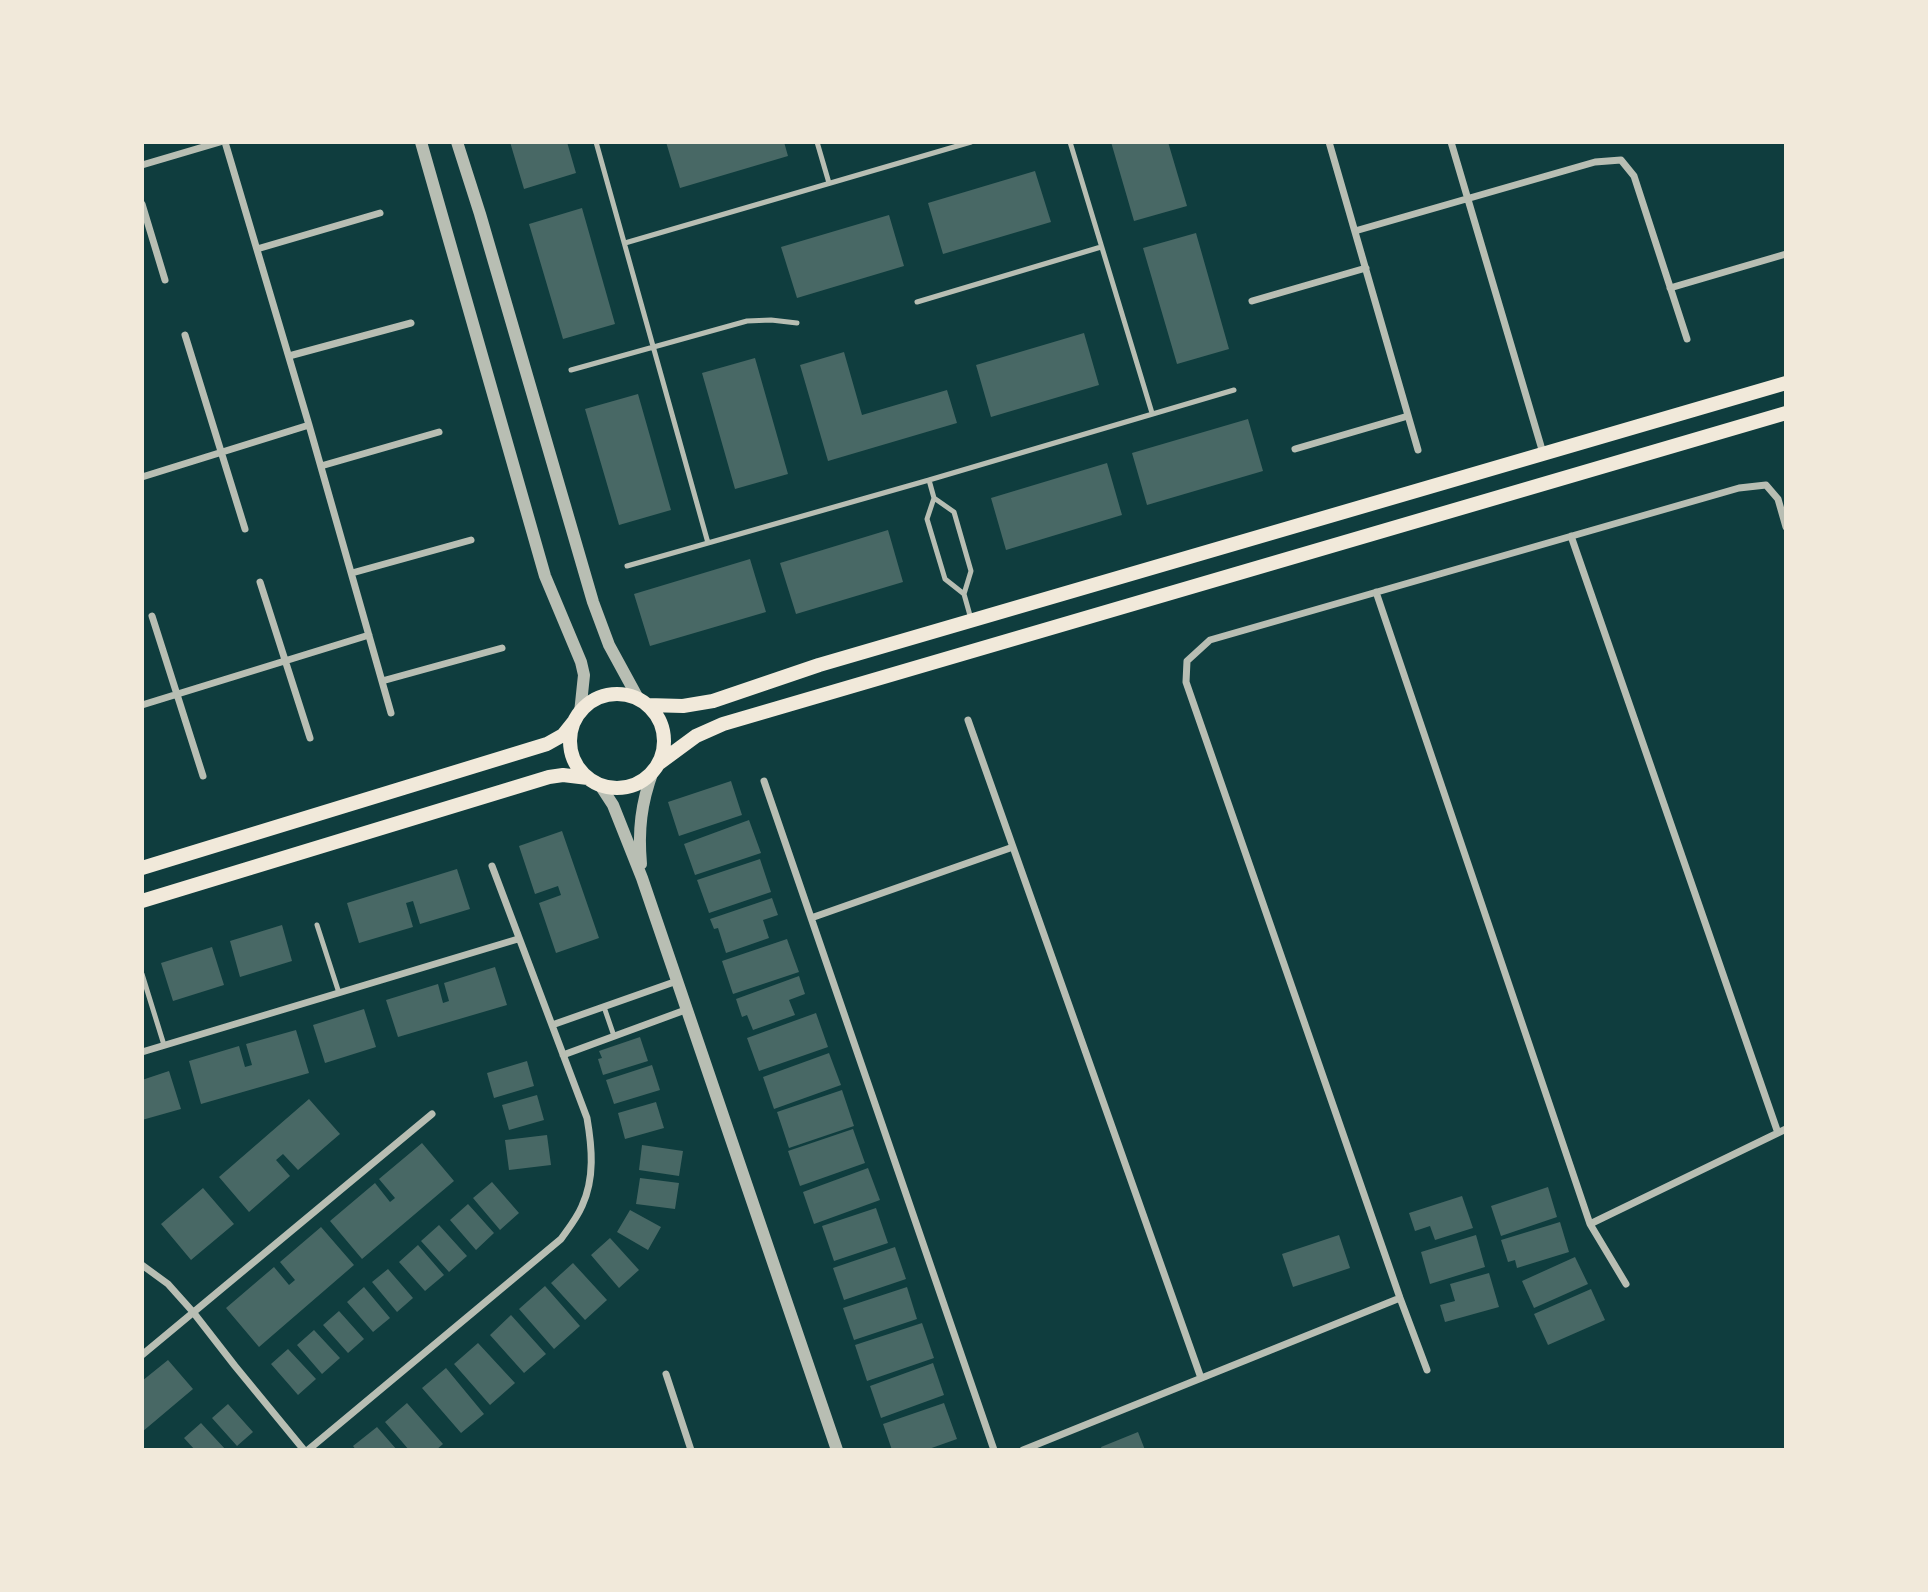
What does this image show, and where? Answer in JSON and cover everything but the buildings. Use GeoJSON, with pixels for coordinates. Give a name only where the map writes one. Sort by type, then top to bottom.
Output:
{"type":"FeatureCollection","features":[{"type":"Feature","properties":{"kind":"main road"},"geometry":{"type":"LineString","coordinates":[[643,703],[683,706],[713,701],[820,665],[1786,383]]}},
{"type":"Feature","properties":{"kind":"main road"},"geometry":{"type":"LineString","coordinates":[[142,901],[549,777],[563,775],[614,788],[630,786],[646,778],[696,736],[723,724],[1786,413]]}},
{"type":"Feature","properties":{"kind":"main road"},"geometry":{"type":"LineString","coordinates":[[142,868],[553,742],[568,731],[592,702],[611,695],[630,696],[643,703],[659,720],[664,747],[655,768]]}},
{"type":"Feature","properties":{"kind":"main road"},"geometry":{"type":"LineString","coordinates":[[578,717],[570,737],[571,750],[579,768],[594,782]]}},
{"type":"Feature","properties":{"kind":"street"},"geometry":{"type":"LineString","coordinates":[[142,165],[222,142],[289,356],[391,713]]}},
{"type":"Feature","properties":{"kind":"street"},"geometry":{"type":"LineString","coordinates":[[421,142],[545,576],[582,662],[584,675],[578,717]]}},
{"type":"Feature","properties":{"kind":"street"},"geometry":{"type":"LineString","coordinates":[[457,142],[481,214],[593,602],[609,645],[643,703]]}},
{"type":"Feature","properties":{"kind":"street"},"geometry":{"type":"LineString","coordinates":[[1329,142],[1418,450]]}},
{"type":"Feature","properties":{"kind":"street"},"geometry":{"type":"LineString","coordinates":[[1451,142],[1544,454]]}},
{"type":"Feature","properties":{"kind":"street"},"geometry":{"type":"LineString","coordinates":[[1355,231],[1595,162],[1621,160],[1634,176],[1687,339]]}},
{"type":"Feature","properties":{"kind":"street"},"geometry":{"type":"LineString","coordinates":[[142,204],[165,280]]}},
{"type":"Feature","properties":{"kind":"street"},"geometry":{"type":"LineString","coordinates":[[257,249],[380,213]]}},
{"type":"Feature","properties":{"kind":"street"},"geometry":{"type":"LineString","coordinates":[[1670,288],[1786,254]]}},
{"type":"Feature","properties":{"kind":"street"},"geometry":{"type":"LineString","coordinates":[[1252,301],[1366,268]]}},
{"type":"Feature","properties":{"kind":"street"},"geometry":{"type":"LineString","coordinates":[[289,356],[411,323]]}},
{"type":"Feature","properties":{"kind":"street"},"geometry":{"type":"LineString","coordinates":[[185,335],[245,529]]}},
{"type":"Feature","properties":{"kind":"street"},"geometry":{"type":"LineString","coordinates":[[1295,449],[1408,415]]}},
{"type":"Feature","properties":{"kind":"street"},"geometry":{"type":"LineString","coordinates":[[142,477],[309,425]]}},
{"type":"Feature","properties":{"kind":"street"},"geometry":{"type":"LineString","coordinates":[[321,466],[439,432]]}},
{"type":"Feature","properties":{"kind":"street"},"geometry":{"type":"LineString","coordinates":[[1427,1370],[1186,682],[1187,661],[1210,640],[1739,488],[1766,485],[1778,499],[1786,527]]}},
{"type":"Feature","properties":{"kind":"street"},"geometry":{"type":"LineString","coordinates":[[1571,536],[1778,1133]]}},
{"type":"Feature","properties":{"kind":"street"},"geometry":{"type":"LineString","coordinates":[[352,573],[471,541]]}},
{"type":"Feature","properties":{"kind":"street"},"geometry":{"type":"LineString","coordinates":[[260,582],[310,738]]}},
{"type":"Feature","properties":{"kind":"street"},"geometry":{"type":"LineString","coordinates":[[1376,592],[1590,1224],[1626,1284]]}},
{"type":"Feature","properties":{"kind":"street"},"geometry":{"type":"LineString","coordinates":[[152,616],[203,776]]}},
{"type":"Feature","properties":{"kind":"street"},"geometry":{"type":"LineString","coordinates":[[142,705],[369,635]]}},
{"type":"Feature","properties":{"kind":"street"},"geometry":{"type":"LineString","coordinates":[[382,681],[502,648]]}},
{"type":"Feature","properties":{"kind":"street"},"geometry":{"type":"LineString","coordinates":[[968,720],[1201,1378]]}},
{"type":"Feature","properties":{"kind":"street"},"geometry":{"type":"LineString","coordinates":[[642,878],[642,804],[655,768]]}},
{"type":"Feature","properties":{"kind":"street"},"geometry":{"type":"LineString","coordinates":[[764,781],[994,1450]]}},
{"type":"Feature","properties":{"kind":"street"},"geometry":{"type":"LineString","coordinates":[[594,782],[613,805],[642,878],[837,1450]]}},
{"type":"Feature","properties":{"kind":"street"},"geometry":{"type":"LineString","coordinates":[[811,918],[1013,847]]}},
{"type":"Feature","properties":{"kind":"street"},"geometry":{"type":"LineString","coordinates":[[142,1265],[168,1284],[193,1312],[306,1450],[561,1239],[582,1206],[590,1175],[591,1144],[587,1118],[492,866]]}},
{"type":"Feature","properties":{"kind":"street"},"geometry":{"type":"LineString","coordinates":[[142,1052],[518,939]]}},
{"type":"Feature","properties":{"kind":"street"},"geometry":{"type":"LineString","coordinates":[[552,1025],[677,981]]}},
{"type":"Feature","properties":{"kind":"street"},"geometry":{"type":"LineString","coordinates":[[564,1055],[688,1009]]}},
{"type":"Feature","properties":{"kind":"street"},"geometry":{"type":"LineString","coordinates":[[142,1355],[432,1114]]}},
{"type":"Feature","properties":{"kind":"street"},"geometry":{"type":"LineString","coordinates":[[1590,1224],[1786,1129]]}},
{"type":"Feature","properties":{"kind":"street"},"geometry":{"type":"LineString","coordinates":[[1023,1450],[1400,1298]]}},
{"type":"Feature","properties":{"kind":"street"},"geometry":{"type":"LineString","coordinates":[[666,1374],[691,1450]]}},
{"type":"Feature","properties":{"kind":"lane"},"geometry":{"type":"LineString","coordinates":[[596,142],[708,542]]}},
{"type":"Feature","properties":{"kind":"lane"},"geometry":{"type":"LineString","coordinates":[[817,142],[829,183]]}},
{"type":"Feature","properties":{"kind":"lane"},"geometry":{"type":"LineString","coordinates":[[625,243],[971,142]]}},
{"type":"Feature","properties":{"kind":"lane"},"geometry":{"type":"LineString","coordinates":[[1070,142],[1152,413]]}},
{"type":"Feature","properties":{"kind":"lane"},"geometry":{"type":"LineString","coordinates":[[917,302],[1101,247]]}},
{"type":"Feature","properties":{"kind":"lane"},"geometry":{"type":"LineString","coordinates":[[571,370],[747,321],[797,323]]}},
{"type":"Feature","properties":{"kind":"lane"},"geometry":{"type":"LineString","coordinates":[[627,566],[1234,390]]}},
{"type":"Feature","properties":{"kind":"lane"},"geometry":{"type":"LineString","coordinates":[[929,480],[934,498],[928,519],[945,579],[964,594]]}},
{"type":"Feature","properties":{"kind":"lane"},"geometry":{"type":"LineString","coordinates":[[934,498],[954,512],[971,572],[964,594],[972,621]]}},
{"type":"Feature","properties":{"kind":"lane"},"geometry":{"type":"LineString","coordinates":[[317,925],[339,993]]}},
{"type":"Feature","properties":{"kind":"lane"},"geometry":{"type":"LineString","coordinates":[[142,974],[164,1045]]}},
{"type":"Feature","properties":{"kind":"lane"},"geometry":{"type":"LineString","coordinates":[[604,1007],[614,1036]]}}]}
